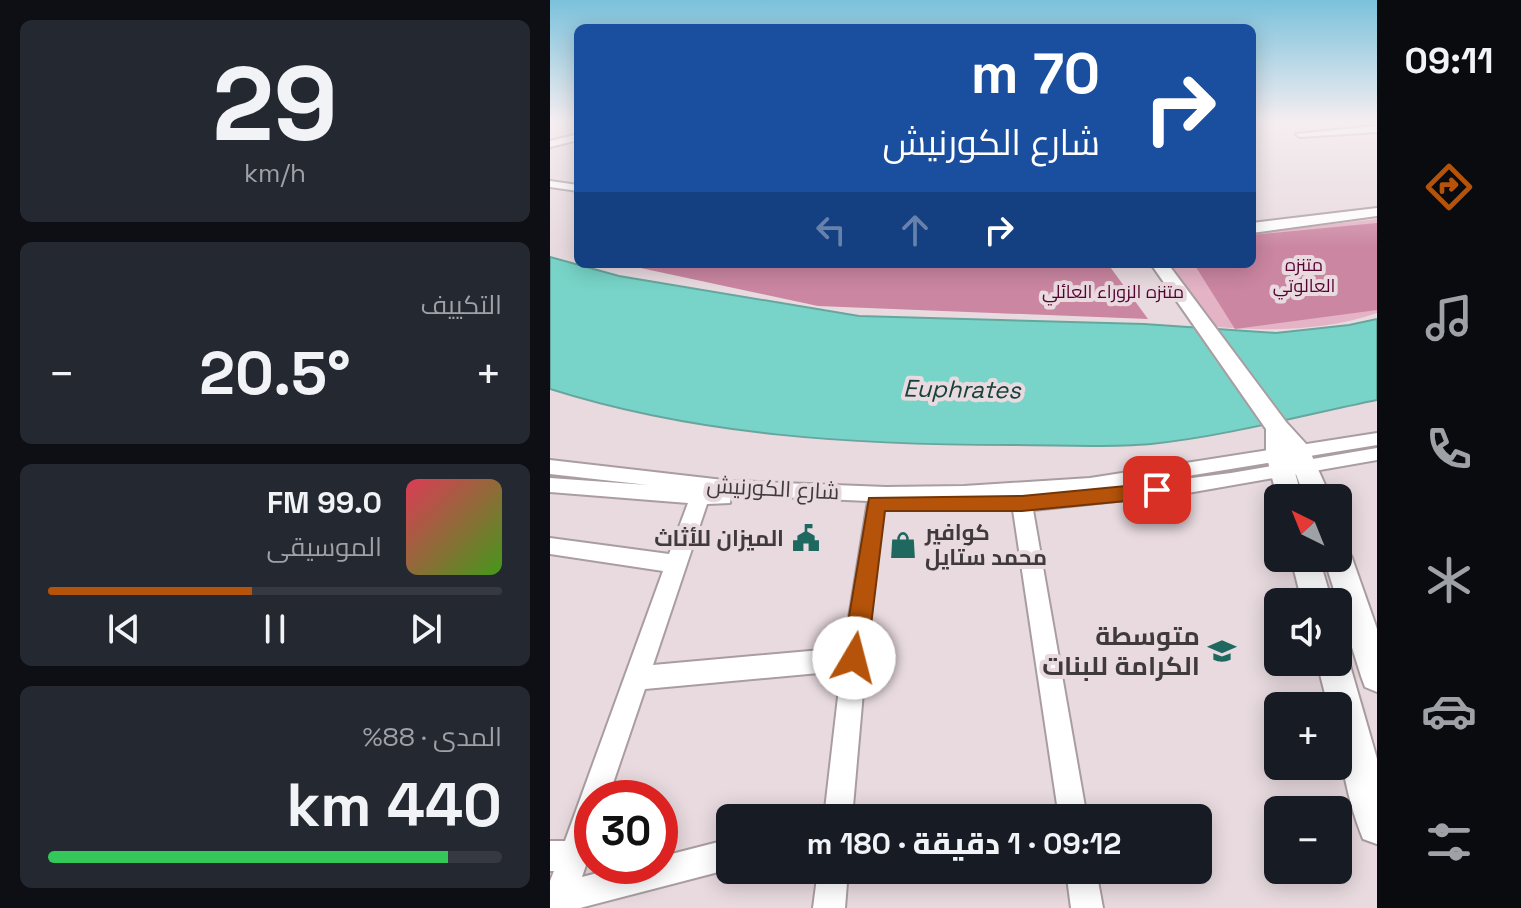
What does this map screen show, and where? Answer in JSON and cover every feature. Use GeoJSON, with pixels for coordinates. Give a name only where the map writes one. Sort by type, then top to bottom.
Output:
{"type":"FeatureCollection","features":[{"type":"Feature","properties":{"kind":"main road"},"geometry":{"type":"LineString","coordinates":[[1256,217],[1377,203]]}},
{"type":"Feature","properties":{"kind":"main road"},"geometry":{"type":"LineString","coordinates":[[1256,227],[1377,212]]}},
{"type":"Feature","properties":{"kind":"main road"},"geometry":{"type":"LineString","coordinates":[[1161,268],[1278,428],[1292,461],[1308,484]]}},
{"type":"Feature","properties":{"kind":"main road"},"geometry":{"type":"LineString","coordinates":[[1290,484],[1292,461]]}},
{"type":"Feature","properties":{"kind":"main road"},"geometry":{"type":"LineString","coordinates":[[1343,572],[1377,676]]}},
{"type":"Feature","properties":{"kind":"main road"},"geometry":{"type":"LineString","coordinates":[[1337,676],[1377,825]]}},
{"type":"Feature","properties":{"kind":"street"},"geometry":{"type":"LineString","coordinates":[[555,185],[574,178]]}},
{"type":"Feature","properties":{"kind":"street","name":"شارع الكورنيش"},"geometry":{"type":"LineString","coordinates":[[555,485],[700,497],[876,504],[1022,503],[1170,489],[1377,439]]}},
{"type":"Feature","properties":{"kind":"street","name":"شارع الكورنيش"},"geometry":{"type":"LineString","coordinates":[[550,467],[732,488],[964,493],[1090,485],[1377,454]]}},
{"type":"Feature","properties":{"kind":"street"},"geometry":{"type":"LineString","coordinates":[[555,485],[571,469]]}},
{"type":"Feature","properties":{"kind":"street"},"geometry":{"type":"LineString","coordinates":[[600,780],[700,497]]}},
{"type":"Feature","properties":{"kind":"street"},"geometry":{"type":"LineString","coordinates":[[1022,503],[1071,804]]}},
{"type":"Feature","properties":{"kind":"street"},"geometry":{"type":"LineString","coordinates":[[839,804],[854,658],[876,504]]}},
{"type":"Feature","properties":{"kind":"street"},"geometry":{"type":"LineString","coordinates":[[550,546],[674,564]]}},
{"type":"Feature","properties":{"kind":"street"},"geometry":{"type":"LineString","coordinates":[[636,678],[854,658]]}},
{"type":"Feature","properties":{"kind":"street"},"geometry":{"type":"LineString","coordinates":[[574,836],[562,856],[558,903],[716,858]]}},
{"type":"Feature","properties":{"kind":"street"},"geometry":{"type":"LineString","coordinates":[[829,908],[832,884]]}},
{"type":"Feature","properties":{"kind":"street"},"geometry":{"type":"LineString","coordinates":[[1083,884],[1087,908]]}},
{"type":"Feature","properties":{"kind":"green space","name":"متنزه العالوتي"},"geometry":{"type":"Polygon","coordinates":[[[1377,219],[1377,313],[1316,327],[1252,329],[1210,326],[1165,268],[1256,268],[1256,233],[1377,219]]]}},
{"type":"Feature","properties":{"kind":"green space","name":"متنزه العالوتي"},"geometry":{"type":"Polygon","coordinates":[[[1377,223],[1377,310],[1235,329],[1197,268],[1256,268],[1256,235],[1377,223]]]}},
{"type":"Feature","properties":{"kind":"green space","name":"متنزه الزوراء العائلي"},"geometry":{"type":"Polygon","coordinates":[[[641,268],[1111,268],[1148,319],[818,306],[641,268]]]}},
{"type":"Feature","properties":{"kind":"water","name":"Euphrates"},"geometry":{"type":"Polygon","coordinates":[[[550,257],[574,264],[574,268],[590,268],[619,276],[859,316],[1144,324],[1276,333],[1377,319],[1377,400],[1265,425],[1151,444],[953,445],[778,435],[663,418],[550,389],[550,257]]]}},
{"type":"Feature","properties":{"kind":"place","name":"الميزان للأثاث"},"geometry":{"type":"Point","coordinates":[806,538]}},
{"type":"Feature","properties":{"kind":"place","name":"كوافير محمد ستايل"},"geometry":{"type":"Point","coordinates":[903,545]}},
{"type":"Feature","properties":{"kind":"place","name":"متوسطة الكرامة للبنات"},"geometry":{"type":"Point","coordinates":[1222,651]}},
{"type":"Feature","properties":{"kind":"route"},"geometry":{"type":"LineString","coordinates":[[854,658],[876,504],[1022,503],[1157,490]]}}]}
